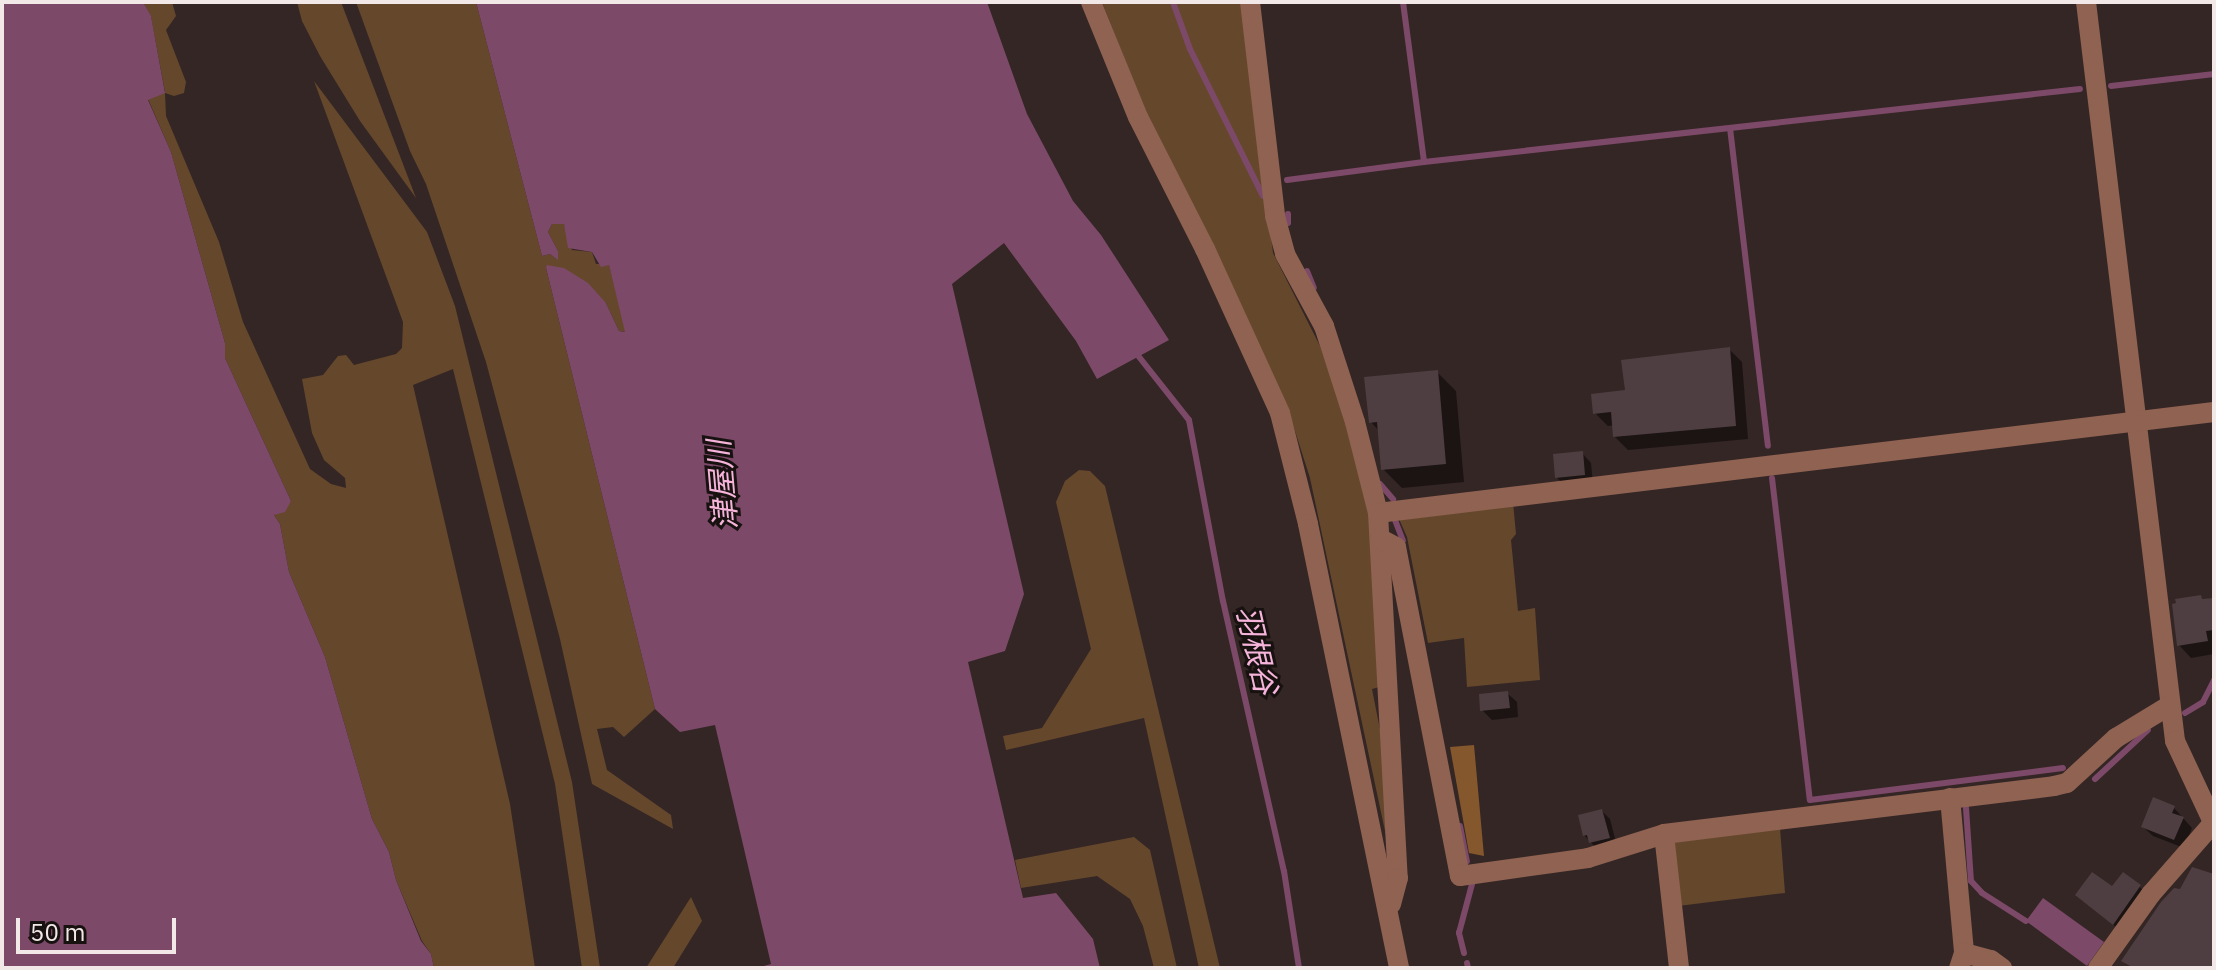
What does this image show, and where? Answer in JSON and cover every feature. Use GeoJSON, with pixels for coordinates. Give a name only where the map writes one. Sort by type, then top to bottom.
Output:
{"type":"FeatureCollection","features":[{"type":"Feature","properties":{"kind":"street"},"geometry":{"type":"LineString","coordinates":[[1091,2],[1138,117],[1205,249],[1280,413],[1308,524],[1390,909],[1399,968]]}},
{"type":"Feature","properties":{"kind":"street"},"geometry":{"type":"LineString","coordinates":[[1250,2],[1275,216],[1285,254],[1324,326],[1355,422],[1378,513],[1398,878],[1390,909]]}},
{"type":"Feature","properties":{"kind":"street"},"geometry":{"type":"LineString","coordinates":[[2086,2],[2175,741],[2214,822],[2151,894],[2098,968]]}},
{"type":"Feature","properties":{"kind":"street"},"geometry":{"type":"LineString","coordinates":[[1378,513],[2214,412]]}},
{"type":"Feature","properties":{"kind":"street"},"geometry":{"type":"LineString","coordinates":[[1381,539],[1396,547],[1460,876],[1588,858],[1664,834],[2067,783],[2116,738],[2170,705]]}},
{"type":"Feature","properties":{"kind":"street"},"geometry":{"type":"LineString","coordinates":[[1950,798],[1962,961],[1991,960],[2002,968]]}},
{"type":"Feature","properties":{"kind":"street"},"geometry":{"type":"LineString","coordinates":[[1664,834],[1679,968]]}},
{"type":"Feature","properties":{"kind":"shaded area"},"geometry":{"type":"Polygon","coordinates":[[[143,2],[172,2],[176,16],[166,30],[186,82],[184,93],[174,96],[165,93],[166,116],[219,242],[243,322],[310,469],[331,484],[346,488],[345,478],[324,460],[312,433],[302,379],[323,375],[338,356],[346,355],[354,365],[396,354],[402,348],[403,322],[314,81],[427,232],[455,306],[572,782],[600,968],[582,968],[555,784],[453,369],[413,385],[510,804],[535,968],[434,968],[431,954],[422,941],[396,880],[389,852],[372,819],[325,657],[289,572],[280,524],[274,515],[291,501],[225,358],[225,343],[171,152],[148,99],[165,92],[151,17],[143,2]]]}},
{"type":"Feature","properties":{"kind":"shaded area"},"geometry":{"type":"Polygon","coordinates":[[[297,2],[341,2],[416,198],[360,121],[320,56],[302,21],[297,2]]]}},
{"type":"Feature","properties":{"kind":"shaded area"},"geometry":{"type":"Polygon","coordinates":[[[356,2],[476,2],[542,256],[550,254],[557,259],[558,251],[548,232],[552,224],[564,224],[572,250],[592,252],[596,264],[609,264],[626,332],[619,331],[606,303],[554,268],[546,268],[655,709],[624,737],[613,727],[597,729],[607,770],[671,815],[673,829],[592,784],[560,639],[486,362],[426,184],[410,151],[356,2]]]}},
{"type":"Feature","properties":{"kind":"shaded area"},"geometry":{"type":"Polygon","coordinates":[[[1102,2],[1243,2],[1273,253],[1320,346],[1348,428],[1369,516],[1383,686],[1372,689],[1383,745],[1392,864],[1310,478],[1288,409],[1147,115],[1102,2]]]}},
{"type":"Feature","properties":{"kind":"shaded area"},"geometry":{"type":"Polygon","coordinates":[[[1079,470],[1090,471],[1105,486],[1220,968],[1199,968],[1144,718],[1006,750],[1003,736],[1042,728],[1091,649],[1056,502],[1065,481],[1079,470]]]}},
{"type":"Feature","properties":{"kind":"shaded area"},"geometry":{"type":"Polygon","coordinates":[[[1513,502],[1516,534],[1511,540],[1518,611],[1535,608],[1540,680],[1467,687],[1464,638],[1428,643],[1407,537],[1399,519],[1513,502]]]}},
{"type":"Feature","properties":{"kind":"shaded area"},"geometry":{"type":"Polygon","coordinates":[[[1474,745],[1484,856],[1469,853],[1450,747],[1474,745]]]}},
{"type":"Feature","properties":{"kind":"shaded area"},"geometry":{"type":"Polygon","coordinates":[[[1780,828],[1785,893],[1678,906],[1674,839],[1780,828]]]}},
{"type":"Feature","properties":{"kind":"shaded area"},"geometry":{"type":"Polygon","coordinates":[[[1134,837],[1150,850],[1177,968],[1154,968],[1143,926],[1130,899],[1097,876],[1021,888],[1015,860],[1134,837]]]}},
{"type":"Feature","properties":{"kind":"shaded area"},"geometry":{"type":"Polygon","coordinates":[[[691,897],[702,921],[673,968],[646,968],[691,897]]]}},
{"type":"Feature","properties":{"kind":"water"},"geometry":{"type":"Polygon","coordinates":[[[2,2],[143,2],[151,16],[165,93],[148,100],[171,152],[225,343],[225,358],[291,501],[285,512],[274,515],[280,524],[289,572],[325,657],[372,819],[389,852],[396,880],[421,941],[431,954],[434,968],[2,968],[2,2]]]}},
{"type":"Feature","properties":{"kind":"water","name":"津屋川"},"geometry":{"type":"Polygon","coordinates":[[[476,2],[987,2],[1027,114],[1073,201],[1101,235],[1169,340],[1097,379],[1076,341],[1004,243],[952,284],[1024,594],[1005,651],[968,662],[1023,898],[1056,893],[1093,939],[1100,968],[757,968],[771,964],[715,725],[680,732],[655,709],[546,268],[547,265],[564,268],[588,283],[606,303],[619,331],[625,332],[609,265],[601,267],[592,252],[568,248],[564,224],[552,224],[548,232],[558,251],[558,260],[550,254],[542,256],[476,2]]]}},
{"type":"Feature","properties":{"kind":"water"},"geometry":{"type":"Polygon","coordinates":[[[2043,898],[2104,942],[2087,966],[2026,921],[2043,898]]]}},
{"type":"Feature","properties":{"kind":"building"},"geometry":{"type":"Polygon","coordinates":[[[1730,347],[1736,426],[1613,437],[1611,412],[1593,414],[1591,394],[1625,390],[1621,360],[1730,347]]]}},
{"type":"Feature","properties":{"kind":"building"},"geometry":{"type":"Polygon","coordinates":[[[1438,370],[1446,464],[1381,470],[1377,422],[1369,423],[1364,377],[1438,370]]]}},
{"type":"Feature","properties":{"kind":"building"},"geometry":{"type":"Polygon","coordinates":[[[1583,451],[1585,475],[1555,478],[1553,454],[1583,451]]]}},
{"type":"Feature","properties":{"kind":"building"},"geometry":{"type":"Polygon","coordinates":[[[2201,595],[2202,599],[2214,598],[2214,630],[2206,631],[2208,641],[2177,646],[2172,604],[2176,603],[2175,599],[2201,595]]]}},
{"type":"Feature","properties":{"kind":"building"},"geometry":{"type":"Polygon","coordinates":[[[1508,691],[1510,708],[1480,711],[1479,694],[1508,691]]]}},
{"type":"Feature","properties":{"kind":"building"},"geometry":{"type":"Polygon","coordinates":[[[2153,797],[2175,806],[2172,813],[2184,817],[2174,840],[2141,827],[2153,797]]]}},
{"type":"Feature","properties":{"kind":"building"},"geometry":{"type":"Polygon","coordinates":[[[1602,809],[1610,838],[1589,843],[1587,835],[1583,836],[1578,815],[1602,809]]]}},
{"type":"Feature","properties":{"kind":"building"},"geometry":{"type":"Polygon","coordinates":[[[2192,867],[2214,874],[2214,968],[2134,968],[2121,961],[2161,902],[2174,888],[2180,889],[2192,867]]]}},
{"type":"Feature","properties":{"kind":"building"},"geometry":{"type":"Polygon","coordinates":[[[2092,872],[2112,886],[2123,872],[2141,885],[2113,925],[2075,895],[2092,872]]]}},
{"type":"Feature","properties":{"kind":"waterway"},"geometry":{"type":"LineString","coordinates":[[1403,2],[1424,162],[2080,89]]}},
{"type":"Feature","properties":{"kind":"waterway"},"geometry":{"type":"LineString","coordinates":[[1174,5],[1190,49],[1263,196]]}},
{"type":"Feature","properties":{"kind":"waterway"},"geometry":{"type":"LineString","coordinates":[[2111,86],[2214,74]]}},
{"type":"Feature","properties":{"kind":"waterway"},"geometry":{"type":"LineString","coordinates":[[1730,128],[1768,446]]}},
{"type":"Feature","properties":{"kind":"waterway"},"geometry":{"type":"LineString","coordinates":[[1287,180],[1424,162]]}},
{"type":"Feature","properties":{"kind":"waterway"},"geometry":{"type":"LineString","coordinates":[[1288,214],[1288,223]]}},
{"type":"Feature","properties":{"kind":"waterway"},"geometry":{"type":"LineString","coordinates":[[1307,271],[1314,288]]}},
{"type":"Feature","properties":{"kind":"waterway","name":"羽根谷"},"geometry":{"type":"LineString","coordinates":[[1136,353],[1189,420],[1223,601],[1284,871],[1299,968]]}},
{"type":"Feature","properties":{"kind":"waterway"},"geometry":{"type":"LineString","coordinates":[[1772,478],[1810,800],[2063,768]]}},
{"type":"Feature","properties":{"kind":"waterway"},"geometry":{"type":"LineString","coordinates":[[1380,484],[1393,499]]}},
{"type":"Feature","properties":{"kind":"waterway"},"geometry":{"type":"LineString","coordinates":[[1395,520],[1403,541]]}},
{"type":"Feature","properties":{"kind":"waterway"},"geometry":{"type":"LineString","coordinates":[[2185,713],[2203,702],[2214,680]]}},
{"type":"Feature","properties":{"kind":"waterway"},"geometry":{"type":"LineString","coordinates":[[2095,779],[2148,730]]}},
{"type":"Feature","properties":{"kind":"waterway"},"geometry":{"type":"LineString","coordinates":[[1966,808],[1971,881],[1982,893],[2026,921]]}},
{"type":"Feature","properties":{"kind":"waterway"},"geometry":{"type":"LineString","coordinates":[[1460,826],[1467,861]]}},
{"type":"Feature","properties":{"kind":"waterway"},"geometry":{"type":"LineString","coordinates":[[1464,953],[1459,933],[1472,884]]}},
{"type":"Feature","properties":{"kind":"waterway"},"geometry":{"type":"LineString","coordinates":[[1467,963],[1468,968]]}}]}
